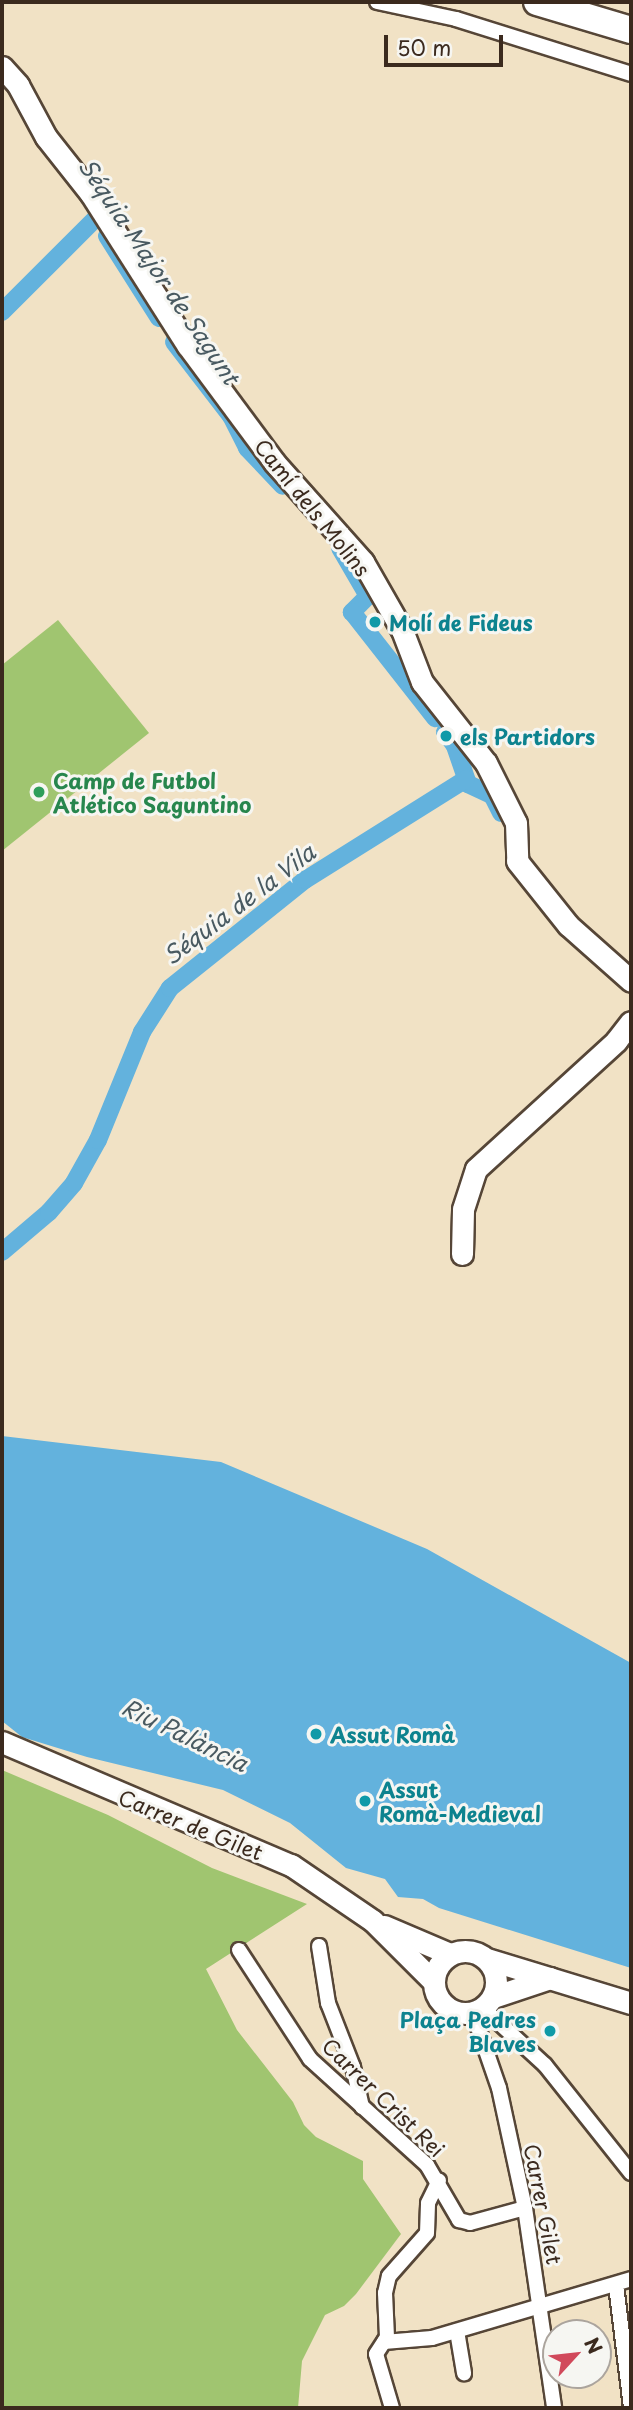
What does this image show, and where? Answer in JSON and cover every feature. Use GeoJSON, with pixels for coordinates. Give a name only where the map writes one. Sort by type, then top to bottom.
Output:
{"type":"FeatureCollection","features":[{"type":"Feature","properties":{"kind":"highway"},"geometry":{"type":"LineString","coordinates":[[537,2],[631,30]]}},
{"type":"Feature","properties":{"kind":"street"},"geometry":{"type":"LineString","coordinates":[[377,2],[456,19],[631,74]]}},
{"type":"Feature","properties":{"kind":"street","name":"Camí dels Molins"},"geometry":{"type":"LineString","coordinates":[[2,66],[188,346],[274,462],[363,562],[402,630],[422,682],[486,763],[516,823],[517,861],[568,925],[631,981]]}},
{"type":"Feature","properties":{"kind":"street"},"geometry":{"type":"LineString","coordinates":[[462,1254],[463,1209],[475,1169],[616,1041],[631,1022]]}},
{"type":"Feature","properties":{"kind":"street","name":"Carrer de Gilet"},"geometry":{"type":"LineString","coordinates":[[2,1742],[291,1865],[373,1921],[433,1981]]}},
{"type":"Feature","properties":{"kind":"street","name":"Carrer de Gilet"},"geometry":{"type":"LineString","coordinates":[[373,1921],[450,1954]]}},
{"type":"Feature","properties":{"kind":"street"},"geometry":{"type":"LineString","coordinates":[[319,1946],[328,2003],[353,2067],[362,2107]]}},
{"type":"Feature","properties":{"kind":"street","name":"Carrer Crist Rei"},"geometry":{"type":"LineString","coordinates":[[239,1950],[310,2059],[439,2179],[459,2220],[470,2223],[524,2208]]}},
{"type":"Feature","properties":{"kind":"street"},"geometry":{"type":"LineString","coordinates":[[557,1977],[527,1982],[483,2006],[448,2009],[440,2002],[433,1981],[437,1966],[450,1954],[470,1950],[487,1959],[557,1977],[631,2003]]}},
{"type":"Feature","properties":{"kind":"street"},"geometry":{"type":"LineString","coordinates":[[483,2006],[496,1976],[487,1959]]}},
{"type":"Feature","properties":{"kind":"street"},"geometry":{"type":"LineString","coordinates":[[483,2006],[545,2065],[631,2173]]}},
{"type":"Feature","properties":{"kind":"street","name":"Carrer Gilet"},"geometry":{"type":"LineString","coordinates":[[483,2006],[524,2208],[554,2408]]}},
{"type":"Feature","properties":{"kind":"street"},"geometry":{"type":"LineString","coordinates":[[392,2408],[377,2361],[384,2342],[389,2276],[421,2245],[427,2233],[428,2203],[439,2179]]}},
{"type":"Feature","properties":{"kind":"street"},"geometry":{"type":"LineString","coordinates":[[384,2342],[457,2332],[631,2279]]}},
{"type":"Feature","properties":{"kind":"street"},"geometry":{"type":"LineString","coordinates":[[616,2285],[631,2408]]}},
{"type":"Feature","properties":{"kind":"street"},"geometry":{"type":"LineString","coordinates":[[457,2332],[464,2372]]}},
{"type":"Feature","properties":{"kind":"green space","name":"Camp de Futbol Atlético Saguntino"},"geometry":{"type":"Polygon","coordinates":[[[58,620],[149,733],[2,851],[2,665],[58,620]]]}},
{"type":"Feature","properties":{"kind":"green space"},"geometry":{"type":"Polygon","coordinates":[[[2,1770],[108,1815],[212,1868],[307,1904],[206,1969],[237,2030],[293,2102],[304,2125],[316,2137],[363,2161],[363,2179],[401,2234],[356,2294],[344,2306],[325,2315],[302,2361],[298,2408],[2,2408],[2,1770]]]}},
{"type":"Feature","properties":{"kind":"water","name":"Riu Palància"},"geometry":{"type":"Polygon","coordinates":[[[2,1436],[221,1462],[427,1549],[631,1663],[631,1968],[439,1908],[423,1899],[398,1897],[385,1879],[346,1868],[290,1823],[223,1790],[87,1757],[22,1737],[2,1721],[2,1436]]]}},
{"type":"Feature","properties":{"kind":"waterway"},"geometry":{"type":"LineString","coordinates":[[2,312],[97,217]]}},
{"type":"Feature","properties":{"kind":"waterway","name":"Séquia Major de Sagunt"},"geometry":{"type":"LineString","coordinates":[[107,236],[159,318]]}},
{"type":"Feature","properties":{"kind":"waterway","name":"Séquia Major de Sagunt"},"geometry":{"type":"LineString","coordinates":[[174,342],[231,416],[247,448],[283,486]]}},
{"type":"Feature","properties":{"kind":"waterway","name":"Séquia Major de Sagunt"},"geometry":{"type":"LineString","coordinates":[[340,548],[368,596],[352,612],[435,718]]}},
{"type":"Feature","properties":{"kind":"waterway","name":"Séquia de la Vila"},"geometry":{"type":"LineString","coordinates":[[445,732],[455,746],[468,784],[492,795],[501,813]]}},
{"type":"Feature","properties":{"kind":"waterway","name":"Séquia de la Vila"},"geometry":{"type":"LineString","coordinates":[[2,1252],[49,1212],[74,1183],[98,1140],[142,1032],[170,988],[305,880],[466,779]]}},
{"type":"Feature","properties":{"kind":"place","name":"Molí de Fideus"},"geometry":{"type":"Point","coordinates":[375,622]}},
{"type":"Feature","properties":{"kind":"place","name":"els Partidors"},"geometry":{"type":"Point","coordinates":[446,736]}},
{"type":"Feature","properties":{"kind":"place","name":"Camp de Futbol Atlético Saguntino"},"geometry":{"type":"Point","coordinates":[39,792]}},
{"type":"Feature","properties":{"kind":"place","name":"Assut Romà"},"geometry":{"type":"Point","coordinates":[316,1734]}},
{"type":"Feature","properties":{"kind":"place","name":"Assut Romà-Medieval"},"geometry":{"type":"Point","coordinates":[365,1801]}},
{"type":"Feature","properties":{"kind":"place","name":"Plaça Pedres Blaves"},"geometry":{"type":"Point","coordinates":[550,2031]}}]}
